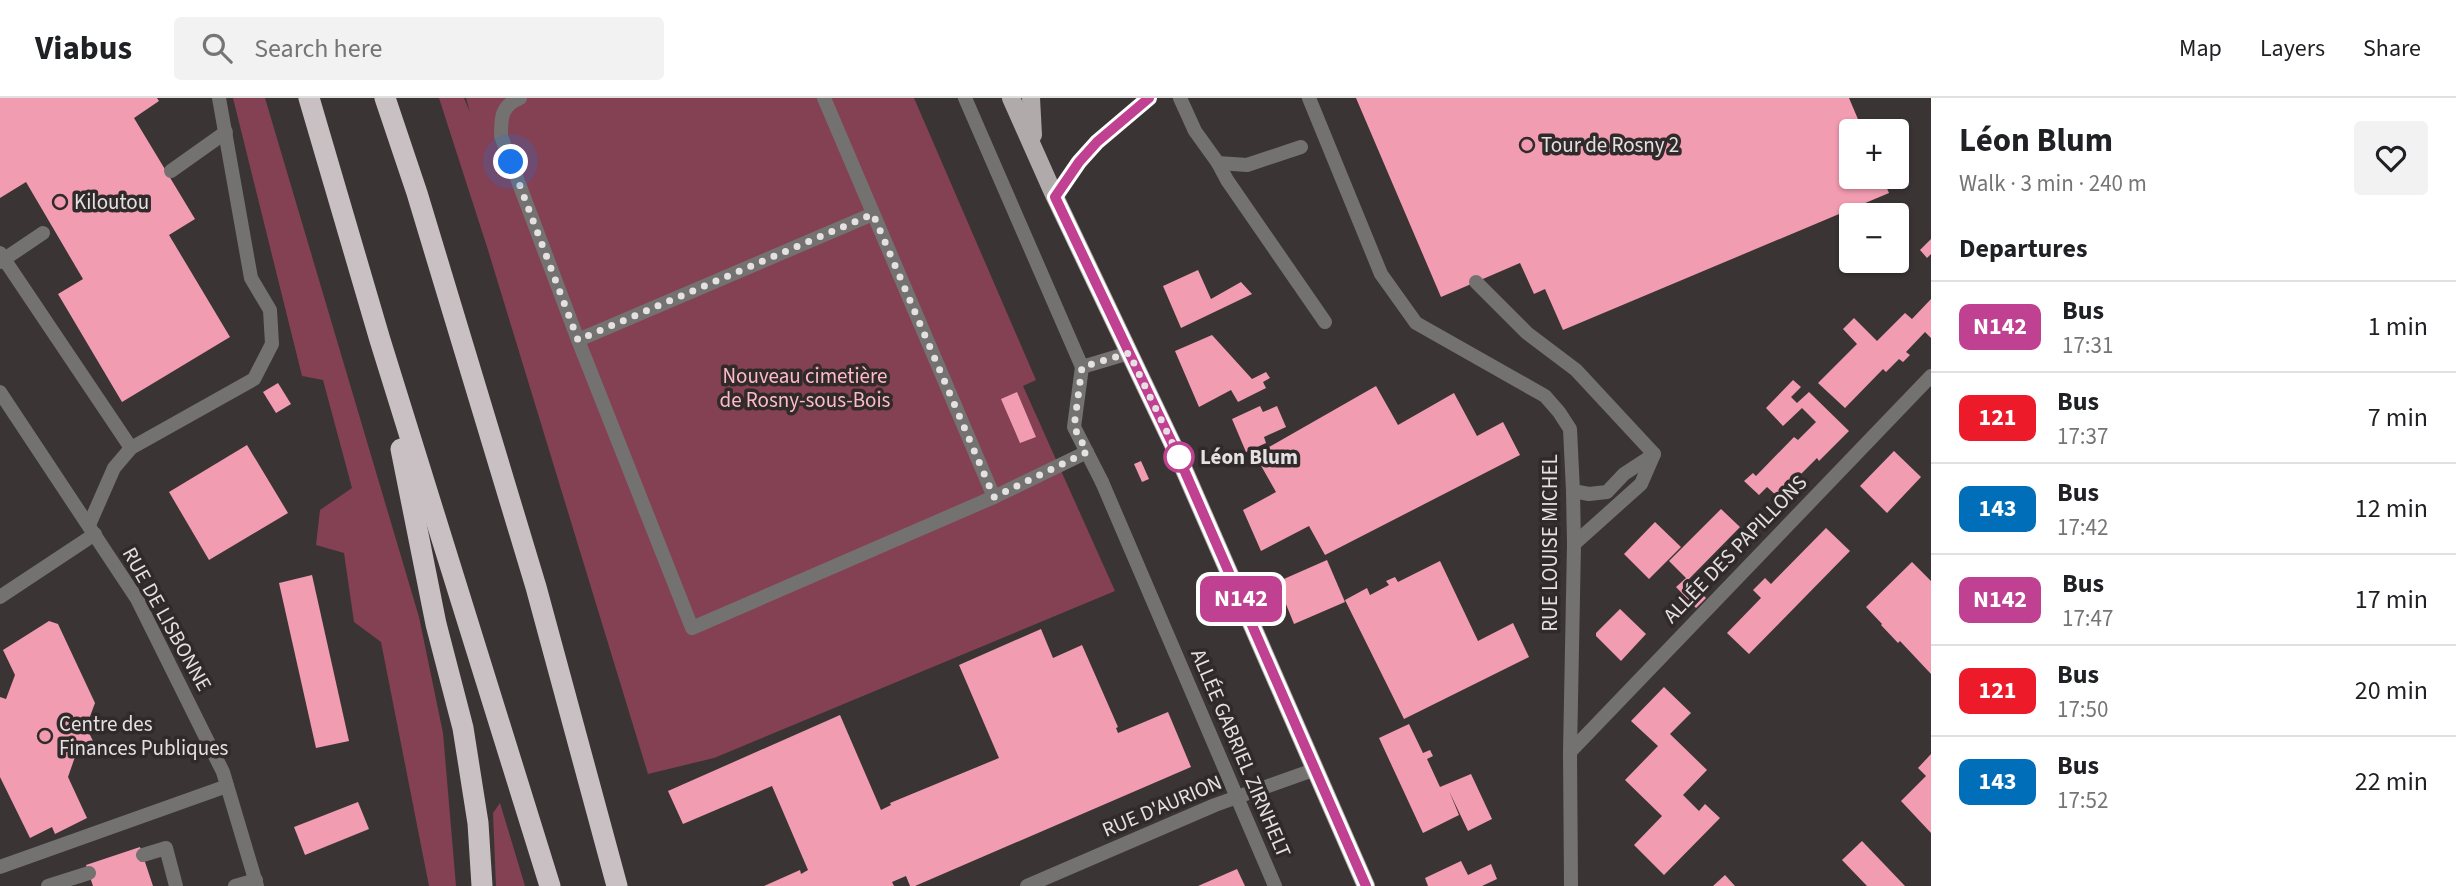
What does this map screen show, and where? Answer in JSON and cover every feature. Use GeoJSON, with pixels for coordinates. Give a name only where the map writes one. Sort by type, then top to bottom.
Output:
{"type":"FeatureCollection","features":[{"type":"Feature","properties":{"kind":"highway"},"geometry":{"type":"LineString","coordinates":[[309,98],[380,341],[550,886]]}},
{"type":"Feature","properties":{"kind":"highway"},"geometry":{"type":"LineString","coordinates":[[385,98],[417,193],[532,574],[617,886]]}},
{"type":"Feature","properties":{"kind":"highway"},"geometry":{"type":"LineString","coordinates":[[380,341],[436,624],[463,729],[478,823],[482,886]]}},
{"type":"Feature","properties":{"kind":"main road"},"geometry":{"type":"LineString","coordinates":[[1011,98],[1175,449],[1366,886]]}},
{"type":"Feature","properties":{"kind":"main road"},"geometry":{"type":"LineString","coordinates":[[1031,98],[1033,145]]}},
{"type":"Feature","properties":{"kind":"street"},"geometry":{"type":"LineString","coordinates":[[0,597],[92,530],[114,468],[131,448],[254,379],[272,344],[270,310],[251,278],[219,98]]}},
{"type":"Feature","properties":{"kind":"street"},"geometry":{"type":"LineString","coordinates":[[520,98],[509,103],[501,116],[501,136],[692,628],[994,497],[1087,452]]}},
{"type":"Feature","properties":{"kind":"street"},"geometry":{"type":"LineString","coordinates":[[824,98],[994,497]]}},
{"type":"Feature","properties":{"kind":"street"},"geometry":{"type":"LineString","coordinates":[[965,98],[1082,367],[1129,353]]}},
{"type":"Feature","properties":{"kind":"street"},"geometry":{"type":"LineString","coordinates":[[1055,197],[1079,162],[1097,142],[1149,98]]}},
{"type":"Feature","properties":{"kind":"street"},"geometry":{"type":"LineString","coordinates":[[1180,98],[1195,131],[1325,322]]}},
{"type":"Feature","properties":{"kind":"street","name":"RUE LOUISE MICHEL"},"geometry":{"type":"LineString","coordinates":[[1309,98],[1381,274],[1416,323],[1545,396],[1570,429],[1574,544],[1570,751],[1571,886]]}},
{"type":"Feature","properties":{"kind":"street"},"geometry":{"type":"LineString","coordinates":[[171,171],[226,132]]}},
{"type":"Feature","properties":{"kind":"street"},"geometry":{"type":"LineString","coordinates":[[1218,163],[1247,165],[1301,148]]}},
{"type":"Feature","properties":{"kind":"street"},"geometry":{"type":"LineString","coordinates":[[578,340],[873,214]]}},
{"type":"Feature","properties":{"kind":"street"},"geometry":{"type":"LineString","coordinates":[[43,233],[1,258],[131,448]]}},
{"type":"Feature","properties":{"kind":"street"},"geometry":{"type":"LineString","coordinates":[[1476,282],[1527,333],[1576,370],[1654,454]]}},
{"type":"Feature","properties":{"kind":"street","name":"ALLÉE GABRIEL ZIRNHELT"},"geometry":{"type":"LineString","coordinates":[[1082,367],[1074,427],[1102,482],[1275,886]]}},
{"type":"Feature","properties":{"kind":"street","name":"ALLÉE DES PAPILLONS"},"geometry":{"type":"LineString","coordinates":[[1570,751],[1931,376]]}},
{"type":"Feature","properties":{"kind":"street","name":"RUE DE LISBONNE"},"geometry":{"type":"LineString","coordinates":[[0,391],[137,599],[223,772],[256,883]]}},
{"type":"Feature","properties":{"kind":"street"},"geometry":{"type":"LineString","coordinates":[[1573,491],[1589,494],[1607,492],[1623,474],[1654,454]]}},
{"type":"Feature","properties":{"kind":"street"},"geometry":{"type":"LineString","coordinates":[[1574,544],[1641,484],[1654,454]]}},
{"type":"Feature","properties":{"kind":"street","name":"RUE D'AURION"},"geometry":{"type":"LineString","coordinates":[[1027,886],[1237,797],[1316,769]]}},
{"type":"Feature","properties":{"kind":"street"},"geometry":{"type":"LineString","coordinates":[[0,867],[227,786]]}},
{"type":"Feature","properties":{"kind":"street"},"geometry":{"type":"LineString","coordinates":[[143,855],[166,848],[176,886]]}},
{"type":"Feature","properties":{"kind":"street"},"geometry":{"type":"LineString","coordinates":[[48,886],[89,873]]}},
{"type":"Feature","properties":{"kind":"street"},"geometry":{"type":"LineString","coordinates":[[235,886],[256,883]]}},
{"type":"Feature","properties":{"kind":"green space"},"geometry":{"type":"Polygon","coordinates":[[[233,98],[265,98],[419,617],[443,733],[456,886],[429,886],[381,642],[354,622],[344,553],[316,545],[320,510],[352,488],[323,380],[302,376],[233,98]]]}},
{"type":"Feature","properties":{"kind":"green space","name":"Nouveau cimetière de Rosny-sous-Bois"},"geometry":{"type":"Polygon","coordinates":[[[439,98],[464,98],[470,112],[466,98],[914,98],[1036,380],[1023,386],[1115,591],[714,758],[648,774],[439,98]]]}},
{"type":"Feature","properties":{"kind":"green space"},"geometry":{"type":"Polygon","coordinates":[[[500,803],[525,886],[496,886],[493,813],[500,803]]]}},
{"type":"Feature","properties":{"kind":"building"},"geometry":{"type":"Polygon","coordinates":[[[0,98],[157,98],[159,101],[134,118],[195,219],[169,235],[230,337],[122,402],[58,294],[83,279],[26,182],[0,198],[0,98]]]}},
{"type":"Feature","properties":{"kind":"building"},"geometry":{"type":"Polygon","coordinates":[[[1356,98],[1849,98],[1858,119],[1839,119],[1839,189],[1887,189],[1889,193],[1865,203],[1839,203],[1839,214],[1563,330],[1545,289],[1534,294],[1520,263],[1441,297],[1356,98]]]}},
{"type":"Feature","properties":{"kind":"building"},"geometry":{"type":"Polygon","coordinates":[[[1931,239],[1931,254],[1927,258],[1920,250],[1931,239]]]}},
{"type":"Feature","properties":{"kind":"building"},"geometry":{"type":"Polygon","coordinates":[[[1198,270],[1211,299],[1241,282],[1252,294],[1181,328],[1163,286],[1198,270]]]}},
{"type":"Feature","properties":{"kind":"building"},"geometry":{"type":"Polygon","coordinates":[[[1931,299],[1931,338],[1925,332],[1906,352],[1910,355],[1903,362],[1899,359],[1886,372],[1883,369],[1845,408],[1818,383],[1857,344],[1843,329],[1854,318],[1877,341],[1905,313],[1912,319],[1931,299]]]}},
{"type":"Feature","properties":{"kind":"building"},"geometry":{"type":"Polygon","coordinates":[[[1212,335],[1252,379],[1266,372],[1270,378],[1263,382],[1266,388],[1238,402],[1231,390],[1199,407],[1175,351],[1212,335]]]}},
{"type":"Feature","properties":{"kind":"building"},"geometry":{"type":"Polygon","coordinates":[[[1793,380],[1801,387],[1791,397],[1797,403],[1809,392],[1849,431],[1778,497],[1767,487],[1759,495],[1744,481],[1753,473],[1756,476],[1794,437],[1798,440],[1816,422],[1802,408],[1783,426],[1766,408],[1793,380]]]}},
{"type":"Feature","properties":{"kind":"building"},"geometry":{"type":"Polygon","coordinates":[[[278,383],[291,404],[276,413],[263,392],[278,383]]]}},
{"type":"Feature","properties":{"kind":"building"},"geometry":{"type":"Polygon","coordinates":[[[1376,386],[1398,425],[1454,393],[1477,436],[1503,422],[1520,455],[1325,555],[1309,526],[1261,551],[1243,510],[1276,492],[1255,455],[1376,386]]]}},
{"type":"Feature","properties":{"kind":"building"},"geometry":{"type":"Polygon","coordinates":[[[1017,392],[1036,437],[1020,443],[1001,399],[1017,392]]]}},
{"type":"Feature","properties":{"kind":"building"},"geometry":{"type":"Polygon","coordinates":[[[1260,406],[1263,412],[1277,406],[1286,427],[1264,437],[1266,443],[1246,452],[1232,419],[1260,406]]]}},
{"type":"Feature","properties":{"kind":"building"},"geometry":{"type":"Polygon","coordinates":[[[247,445],[288,513],[209,560],[169,492],[247,445]]]}},
{"type":"Feature","properties":{"kind":"building"},"geometry":{"type":"Polygon","coordinates":[[[1894,451],[1921,477],[1887,513],[1860,486],[1894,451]]]}},
{"type":"Feature","properties":{"kind":"building"},"geometry":{"type":"Polygon","coordinates":[[[1141,461],[1149,479],[1142,482],[1134,464],[1141,461]]]}},
{"type":"Feature","properties":{"kind":"building"},"geometry":{"type":"Polygon","coordinates":[[[1721,509],[1740,527],[1688,580],[1706,598],[1696,608],[1676,587],[1686,578],[1669,561],[1721,509]]]}},
{"type":"Feature","properties":{"kind":"building"},"geometry":{"type":"Polygon","coordinates":[[[1655,522],[1681,547],[1649,579],[1624,554],[1655,522]]]}},
{"type":"Feature","properties":{"kind":"building"},"geometry":{"type":"Polygon","coordinates":[[[1826,528],[1850,551],[1749,654],[1727,633],[1761,598],[1753,590],[1765,578],[1771,584],[1826,528]]]}},
{"type":"Feature","properties":{"kind":"building"},"geometry":{"type":"Polygon","coordinates":[[[1327,560],[1345,602],[1294,624],[1277,582],[1327,560]]]}},
{"type":"Feature","properties":{"kind":"building"},"geometry":{"type":"Polygon","coordinates":[[[1440,561],[1478,641],[1513,623],[1529,657],[1404,719],[1345,600],[1367,588],[1370,595],[1389,585],[1386,581],[1395,577],[1398,582],[1440,561]]]}},
{"type":"Feature","properties":{"kind":"building"},"geometry":{"type":"Polygon","coordinates":[[[1912,562],[1931,581],[1931,674],[1866,607],[1912,562]]]}},
{"type":"Feature","properties":{"kind":"building"},"geometry":{"type":"Polygon","coordinates":[[[312,575],[349,741],[316,748],[279,583],[312,575]]]}},
{"type":"Feature","properties":{"kind":"building"},"geometry":{"type":"Polygon","coordinates":[[[1620,609],[1646,634],[1621,661],[1596,636],[1620,609]]]}},
{"type":"Feature","properties":{"kind":"building","name":"Centre des Finances Publiques"},"geometry":{"type":"Polygon","coordinates":[[[49,621],[58,624],[95,703],[86,727],[95,745],[76,754],[68,777],[87,818],[55,834],[52,827],[30,838],[0,777],[0,697],[6,699],[15,675],[3,650],[49,621]]]}},
{"type":"Feature","properties":{"kind":"building"},"geometry":{"type":"Polygon","coordinates":[[[1041,629],[1053,658],[1082,645],[1118,727],[1118,733],[1168,712],[1191,767],[915,886],[910,886],[906,876],[892,882],[894,886],[764,886],[800,870],[801,874],[808,870],[772,786],[683,824],[668,791],[840,715],[881,810],[891,805],[890,803],[999,758],[959,665],[1041,629]]]}},
{"type":"Feature","properties":{"kind":"building"},"geometry":{"type":"Polygon","coordinates":[[[1664,687],[1691,713],[1670,734],[1707,770],[1683,795],[1699,811],[1705,804],[1720,818],[1664,875],[1634,845],[1662,816],[1625,780],[1658,746],[1631,721],[1664,687]]]}},
{"type":"Feature","properties":{"kind":"building"},"geometry":{"type":"Polygon","coordinates":[[[1409,724],[1423,753],[1430,750],[1433,756],[1427,759],[1440,787],[1471,774],[1492,819],[1468,831],[1449,791],[1459,815],[1423,833],[1379,738],[1409,724]]]}},
{"type":"Feature","properties":{"kind":"building"},"geometry":{"type":"Polygon","coordinates":[[[1931,754],[1931,833],[1901,801],[1926,776],[1918,768],[1931,754]]]}},
{"type":"Feature","properties":{"kind":"building"},"geometry":{"type":"Polygon","coordinates":[[[358,802],[369,829],[305,855],[294,827],[358,802]]]}},
{"type":"Feature","properties":{"kind":"building"},"geometry":{"type":"Polygon","coordinates":[[[1862,841],[1905,886],[1867,886],[1842,860],[1862,841]]]}},
{"type":"Feature","properties":{"kind":"building"},"geometry":{"type":"Polygon","coordinates":[[[140,847],[153,886],[93,886],[86,865],[140,847]]]}},
{"type":"Feature","properties":{"kind":"building"},"geometry":{"type":"Polygon","coordinates":[[[1461,861],[1468,875],[1491,864],[1497,879],[1482,886],[1428,886],[1425,878],[1461,861]]]}},
{"type":"Feature","properties":{"kind":"building"},"geometry":{"type":"Polygon","coordinates":[[[1237,869],[1245,886],[1198,886],[1237,869]]]}},
{"type":"Feature","properties":{"kind":"building"},"geometry":{"type":"Polygon","coordinates":[[[1725,875],[1735,886],[1713,886],[1725,875]]]}},
{"type":"Feature","properties":{"kind":"bus line","name":"N142"},"geometry":{"type":"LineString","coordinates":[[1149,98],[1097,142],[1079,162],[1055,197],[1175,449],[1366,886]]}},
{"type":"Feature","properties":{"kind":"place","name":"Tour de Rosny 2"},"geometry":{"type":"Point","coordinates":[1527,145]}},
{"type":"Feature","properties":{"kind":"place","name":"Kiloutou"},"geometry":{"type":"Point","coordinates":[60,202]}},
{"type":"Feature","properties":{"kind":"place","name":"Léon Blum"},"geometry":{"type":"Point","coordinates":[1179,457]}},
{"type":"Feature","properties":{"kind":"place","name":"Centre des Finances Publiques"},"geometry":{"type":"Point","coordinates":[45,736]}},
{"type":"Feature","properties":{"kind":"route"},"geometry":{"type":"LineString","coordinates":[[511,162],[578,340],[873,214],[994,497],[1087,452],[1074,427],[1082,367],[1129,353],[1179,457]]}}]}
